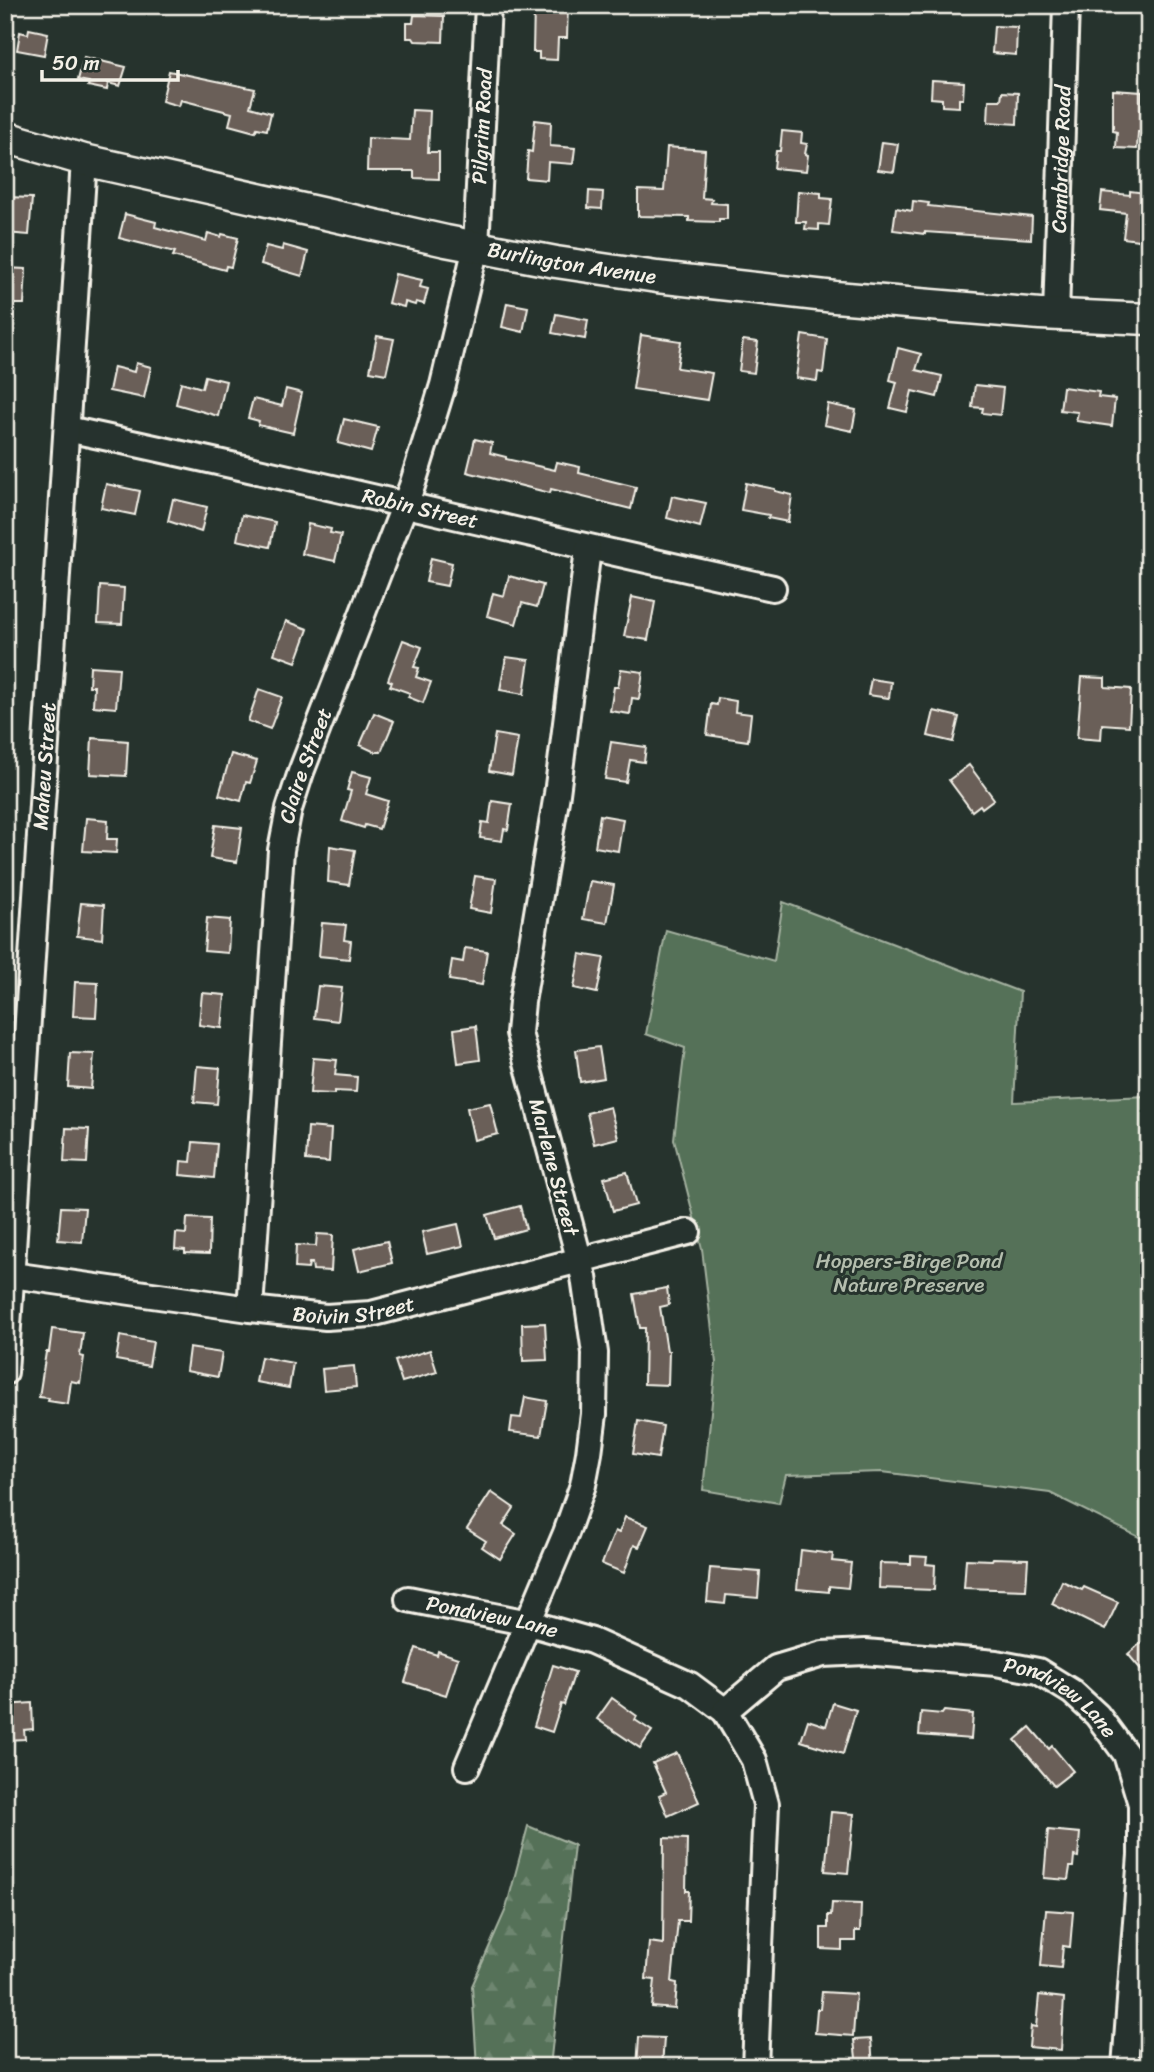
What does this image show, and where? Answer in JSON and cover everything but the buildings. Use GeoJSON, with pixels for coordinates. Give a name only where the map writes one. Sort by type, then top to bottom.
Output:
{"type":"FeatureCollection","features":[{"type":"Feature","properties":{"kind":"main road","name":"Burlington Avenue"},"geometry":{"type":"LineString","coordinates":[[5,137],[84,160],[476,247],[657,277],[835,297],[1056,315],[1149,319]]}},
{"type":"Feature","properties":{"kind":"street","name":"Pilgrim Road"},"geometry":{"type":"LineString","coordinates":[[476,247],[488,5]]}},
{"type":"Feature","properties":{"kind":"street","name":"Cambridge Road"},"geometry":{"type":"LineString","coordinates":[[1056,315],[1066,5]]}},
{"type":"Feature","properties":{"kind":"street","name":"Maheu Street"},"geometry":{"type":"LineString","coordinates":[[5,1372],[84,160]]}},
{"type":"Feature","properties":{"kind":"street","name":"Claire Street"},"geometry":{"type":"LineString","coordinates":[[250,1309],[281,850],[289,809],[405,504],[443,385],[476,247]]}},
{"type":"Feature","properties":{"kind":"street","name":"Robin Street"},"geometry":{"type":"LineString","coordinates":[[68,429],[773,589]]}},
{"type":"Feature","properties":{"kind":"street","name":"Marlene Street"},"geometry":{"type":"LineString","coordinates":[[467,1767],[566,1533],[583,1485],[594,1414],[596,1353],[592,1316],[580,1259],[519,1033],[557,794],[588,549]]}},
{"type":"Feature","properties":{"kind":"street","name":"Boivin Street"},"geometry":{"type":"LineString","coordinates":[[12,1275],[250,1309],[326,1317],[371,1314],[688,1233]]}},
{"type":"Feature","properties":{"kind":"street","name":"Pondview Lane"},"geometry":{"type":"LineString","coordinates":[[408,1599],[529,1623],[592,1641],[690,1685],[724,1711],[754,1760],[766,1804],[755,2067]]}},
{"type":"Feature","properties":{"kind":"street","name":"Pondview Lane"},"geometry":{"type":"LineString","coordinates":[[724,1711],[776,1668],[823,1654],[865,1652],[996,1663],[1038,1671],[1072,1692],[1097,1715],[1126,1754],[1140,1804],[1141,1855],[1125,2067]]}},
{"type":"Feature","properties":{"kind":"green space","name":"Hoppers-Birge Pond Nature Preserve"},"geometry":{"type":"Polygon","coordinates":[[[783,902],[1020,992],[1014,1102],[1147,1096],[1149,1082],[1149,1542],[1050,1493],[882,1472],[786,1475],[779,1503],[703,1490],[716,1363],[702,1249],[674,1139],[685,1048],[646,1034],[666,930],[774,961],[783,902]]]}},
{"type":"Feature","properties":{"kind":"green space"},"geometry":{"type":"Polygon","coordinates":[[[528,1826],[574,1845],[550,2067],[477,2067],[472,1986],[506,1909],[528,1826]]]}}]}
